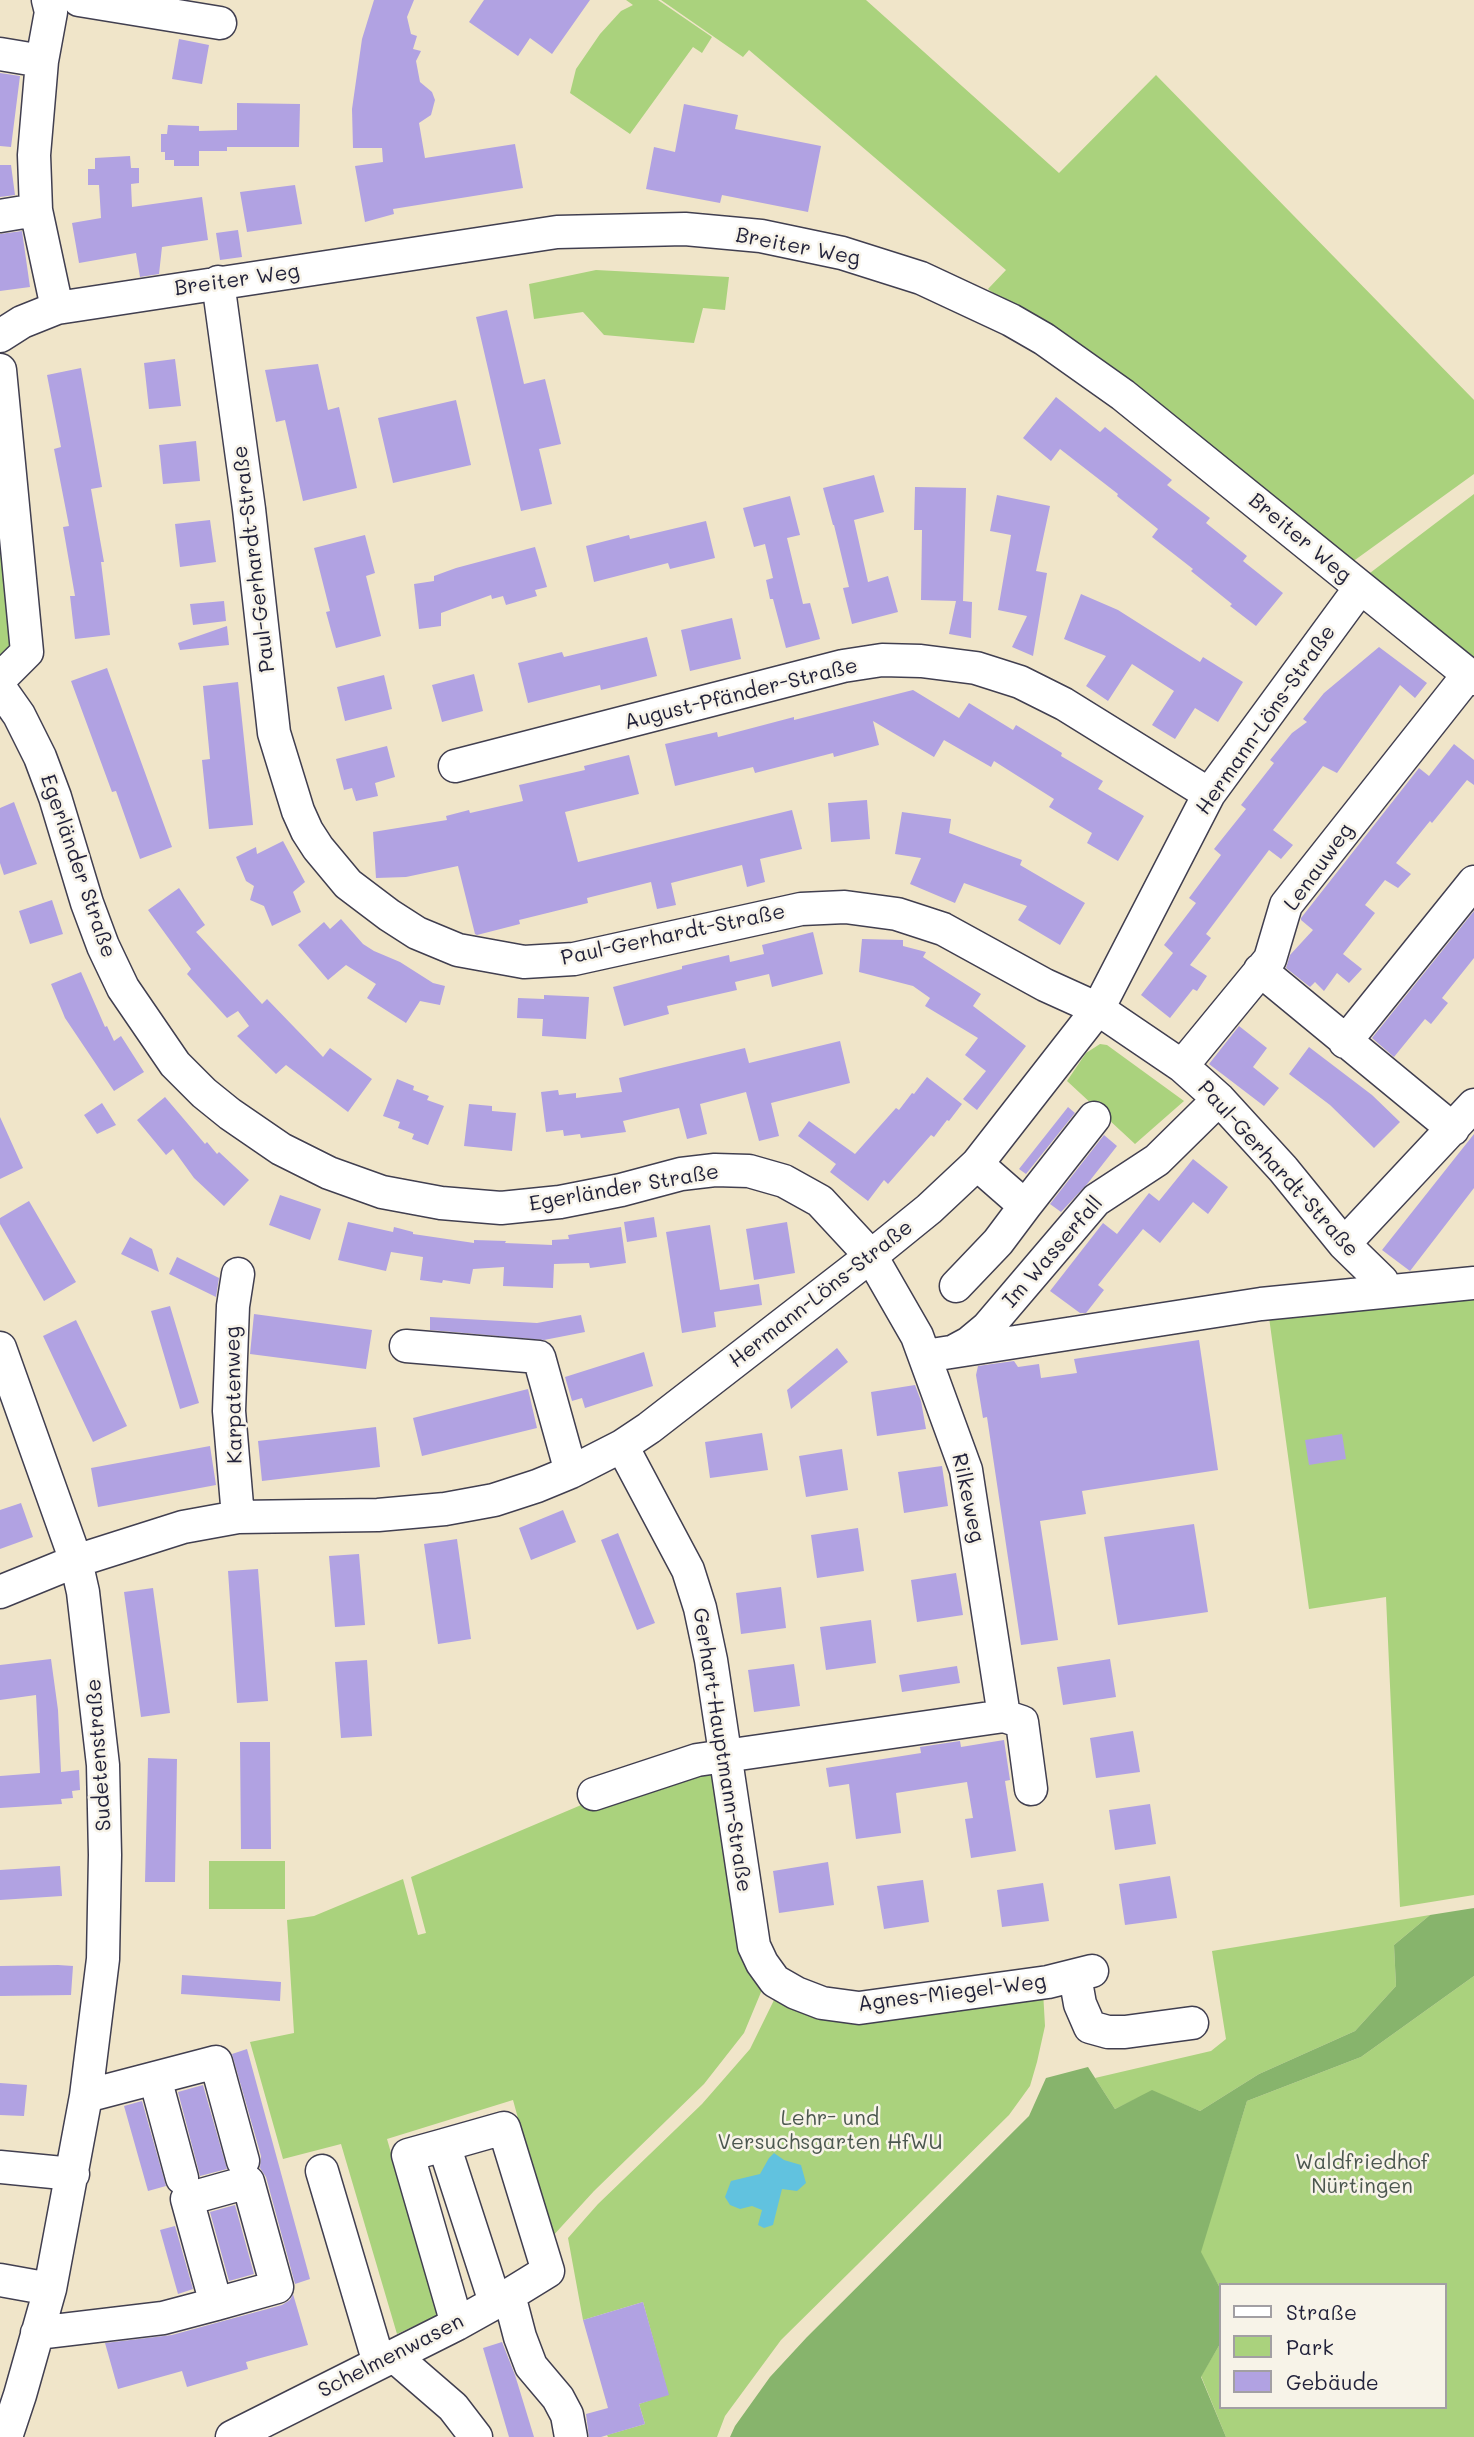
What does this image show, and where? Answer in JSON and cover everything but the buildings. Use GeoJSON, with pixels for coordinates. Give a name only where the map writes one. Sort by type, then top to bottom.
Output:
{"type":"FeatureCollection","features":[{"type":"Feature","properties":{"kind":"street"},"geometry":{"type":"LineString","coordinates":[[57,308],[36,210],[35,126],[42,61],[51,12],[58,1],[220,23]]}},
{"type":"Feature","properties":{"kind":"street"},"geometry":{"type":"LineString","coordinates":[[0,54],[42,61]]}},
{"type":"Feature","properties":{"kind":"street"},"geometry":{"type":"LineString","coordinates":[[0,216],[36,210]]}},
{"type":"Feature","properties":{"kind":"street","name":"Breiter Weg"},"geometry":{"type":"LineString","coordinates":[[0,336],[22,322],[57,308],[557,232],[685,229],[761,236],[842,253],[921,278],[1011,320],[1044,339],[1123,396],[1471,677]]}},
{"type":"Feature","properties":{"kind":"street","name":"Paul-Gerhardt-Straße"},"geometry":{"type":"LineString","coordinates":[[218,282],[249,509],[274,733],[298,811],[307,831],[348,884],[417,933],[458,950],[524,962],[574,959],[801,909],[845,907],[897,914],[943,929],[1045,985],[1098,1009],[1182,1066],[1219,1099],[1283,1169],[1345,1244],[1382,1281]]}},
{"type":"Feature","properties":{"kind":"street"},"geometry":{"type":"LineString","coordinates":[[0,370],[27,652],[0,679]]}},
{"type":"Feature","properties":{"kind":"street","name":"Hermann-Löns-Straße"},"geometry":{"type":"LineString","coordinates":[[0,1592],[76,1562],[183,1527],[238,1517],[378,1515],[445,1509],[494,1500],[571,1472],[649,1428],[871,1256],[929,1209],[977,1164],[1098,1009],[1209,794],[1360,588]]}},
{"type":"Feature","properties":{"kind":"street","name":"August-Pfänder-Straße"},"geometry":{"type":"LineString","coordinates":[[455,765],[844,666],[882,660],[920,661],[976,667],[1020,682],[1063,704],[1209,794]]}},
{"type":"Feature","properties":{"kind":"street","name":"Lenauweg"},"geometry":{"type":"LineString","coordinates":[[1182,1066],[1270,959],[1286,905],[1471,677]]}},
{"type":"Feature","properties":{"kind":"street","name":"Egerländer Straße"},"geometry":{"type":"LineString","coordinates":[[0,688],[19,715],[40,757],[87,903],[123,988],[175,1064],[204,1093],[281,1149],[329,1172],[382,1192],[441,1203],[501,1208],[559,1202],[621,1190],[681,1174],[715,1170],[749,1171],[784,1181],[820,1201],[871,1256]]}},
{"type":"Feature","properties":{"kind":"street"},"geometry":{"type":"LineString","coordinates":[[1345,1042],[1474,882]]}},
{"type":"Feature","properties":{"kind":"street"},"geometry":{"type":"LineString","coordinates":[[1260,970],[1453,1129]]}},
{"type":"Feature","properties":{"kind":"street","name":"Im Wasserfall"},"geometry":{"type":"LineString","coordinates":[[938,1354],[969,1343],[987,1328],[1096,1200],[1157,1160],[1219,1099]]}},
{"type":"Feature","properties":{"kind":"street"},"geometry":{"type":"LineString","coordinates":[[1345,1244],[1474,1105]]}},
{"type":"Feature","properties":{"kind":"street"},"geometry":{"type":"LineString","coordinates":[[956,1286],[998,1242],[1094,1118]]}},
{"type":"Feature","properties":{"kind":"street"},"geometry":{"type":"LineString","coordinates":[[977,1164],[1025,1206]]}},
{"type":"Feature","properties":{"kind":"street","name":"Rilkeweg"},"geometry":{"type":"LineString","coordinates":[[871,1256],[917,1336],[938,1354],[966,1470],[1004,1716]]}},
{"type":"Feature","properties":{"kind":"street","name":"Karpatenweg"},"geometry":{"type":"LineString","coordinates":[[238,1274],[233,1306],[229,1411],[238,1517]]}},
{"type":"Feature","properties":{"kind":"street"},"geometry":{"type":"LineString","coordinates":[[938,1354],[1261,1304],[1474,1283]]}},
{"type":"Feature","properties":{"kind":"street"},"geometry":{"type":"LineString","coordinates":[[406,1346],[539,1357],[571,1472]]}},
{"type":"Feature","properties":{"kind":"street","name":"Sudetenstraße"},"geometry":{"type":"LineString","coordinates":[[0,1348],[76,1562],[83,1592],[103,1765],[106,1855],[103,1959],[73,2175],[50,2289],[37,2333],[10,2393],[6,2437]]}},
{"type":"Feature","properties":{"kind":"street","name":"Gerhart-Hauptmann-Straße"},"geometry":{"type":"LineString","coordinates":[[621,1446],[688,1570],[700,1608],[711,1660],[754,1946],[775,1981]]}},
{"type":"Feature","properties":{"kind":"street"},"geometry":{"type":"LineString","coordinates":[[594,1794],[697,1760],[1004,1716],[1021,1722],[1031,1789]]}},
{"type":"Feature","properties":{"kind":"street","name":"Agnes-Miegel-Weg"},"geometry":{"type":"LineString","coordinates":[[775,1981],[822,2003],[859,2008],[1084,1974],[1083,2016],[1090,2027],[1108,2032],[1125,2032],[1192,2023]]}},
{"type":"Feature","properties":{"kind":"street"},"geometry":{"type":"LineString","coordinates":[[86,2096],[216,2062],[243,2161]]}},
{"type":"Feature","properties":{"kind":"street"},"geometry":{"type":"LineString","coordinates":[[155,2078],[182,2178]]}},
{"type":"Feature","properties":{"kind":"street","name":"Schelmenwasen"},"geometry":{"type":"LineString","coordinates":[[232,2437],[457,2324],[548,2271],[504,2128],[444,2145]]}},
{"type":"Feature","properties":{"kind":"street"},"geometry":{"type":"LineString","coordinates":[[457,2324],[408,2155],[444,2145],[531,2366],[558,2398],[567,2415],[571,2437]]}},
{"type":"Feature","properties":{"kind":"street"},"geometry":{"type":"LineString","coordinates":[[0,2167],[73,2175]]}},
{"type":"Feature","properties":{"kind":"street"},"geometry":{"type":"LineString","coordinates":[[322,2171],[387,2359],[453,2407],[476,2437]]}},
{"type":"Feature","properties":{"kind":"street"},"geometry":{"type":"LineString","coordinates":[[0,2280],[50,2289]]}},
{"type":"Feature","properties":{"kind":"street"},"geometry":{"type":"LineString","coordinates":[[37,2333],[163,2318],[216,2304]]}},
{"type":"Feature","properties":{"kind":"green space"},"geometry":{"type":"Polygon","coordinates":[[[626,0],[658,0],[712,37],[702,53],[693,47],[630,134],[570,93],[576,69],[600,34],[621,11],[633,5],[626,0]]]}},
{"type":"Feature","properties":{"kind":"green space"},"geometry":{"type":"Polygon","coordinates":[[[661,0],[866,0],[1059,173],[1156,75],[1474,400],[1474,474],[1348,565],[988,289],[1006,270],[749,50],[743,57],[661,0]]]}},
{"type":"Feature","properties":{"kind":"green space"},"geometry":{"type":"Polygon","coordinates":[[[596,270],[729,277],[725,310],[703,308],[694,343],[604,335],[583,312],[534,319],[529,284],[596,270]]]}},
{"type":"Feature","properties":{"kind":"green space"},"geometry":{"type":"Polygon","coordinates":[[[1474,494],[1474,662],[1366,576],[1474,494]]]}},
{"type":"Feature","properties":{"kind":"green space"},"geometry":{"type":"Polygon","coordinates":[[[0,505],[16,645],[5,658],[0,657],[0,505]]]}},
{"type":"Feature","properties":{"kind":"green space"},"geometry":{"type":"Polygon","coordinates":[[[1100,1044],[1107,1045],[1184,1101],[1135,1144],[1067,1081],[1086,1053],[1100,1044]]]}},
{"type":"Feature","properties":{"kind":"green space"},"geometry":{"type":"Polygon","coordinates":[[[1474,1290],[1474,1895],[1400,1907],[1386,1597],[1309,1609],[1268,1310],[1474,1290]]]}},
{"type":"Feature","properties":{"kind":"green space"},"geometry":{"type":"Polygon","coordinates":[[[714,1762],[764,1985],[744,2033],[704,2084],[594,2191],[551,2238],[513,2100],[387,2139],[438,2315],[397,2334],[341,2144],[283,2159],[250,2042],[294,2033],[287,1920],[314,1916],[403,1879],[418,1935],[426,1933],[411,1877],[619,1789],[714,1762]]]}},
{"type":"Feature","properties":{"kind":"green space"},"geometry":{"type":"Polygon","coordinates":[[[209,1861],[285,1861],[285,1909],[209,1909],[209,1861]]]}},
{"type":"Feature","properties":{"kind":"green space"},"geometry":{"type":"Polygon","coordinates":[[[1474,1908],[1474,1976],[1361,2057],[1247,2101],[1201,2252],[1218,2284],[1218,2347],[1201,2377],[1226,2437],[730,2437],[770,2377],[807,2337],[1029,2116],[1046,2078],[1088,2067],[1115,2109],[1152,2090],[1200,2111],[1259,2074],[1355,2031],[1396,1986],[1394,1945],[1430,1915],[1474,1908]]]}},
{"type":"Feature","properties":{"kind":"green space"},"geometry":{"type":"Polygon","coordinates":[[[1430,1915],[1394,1945],[1396,1986],[1355,2031],[1259,2074],[1200,2111],[1152,2091],[1115,2109],[1095,2078],[1211,2051],[1226,2039],[1212,1951],[1430,1915]]]}},
{"type":"Feature","properties":{"kind":"green space","name":"Waldfriedhof Nürtingen"},"geometry":{"type":"Polygon","coordinates":[[[1474,1976],[1474,2437],[1226,2437],[1201,2376],[1218,2347],[1218,2409],[1446,2409],[1446,2283],[1218,2284],[1200,2252],[1247,2101],[1361,2057],[1474,1976]]]}},
{"type":"Feature","properties":{"kind":"green space","name":"Lehr- und Versuchsgarten HfWU"},"geometry":{"type":"Polygon","coordinates":[[[1043,1991],[1045,2026],[1037,2062],[1030,2086],[1009,2115],[781,2340],[725,2416],[717,2437],[608,2437],[607,2435],[645,2424],[639,2404],[668,2394],[643,2302],[583,2320],[568,2238],[598,2204],[702,2104],[750,2049],[775,1998],[1043,1991]]]}},
{"type":"Feature","properties":{"kind":"water"},"geometry":{"type":"Polygon","coordinates":[[[774,2153],[784,2160],[801,2165],[806,2183],[797,2191],[782,2189],[773,2225],[764,2228],[758,2225],[762,2210],[752,2206],[740,2209],[730,2205],[725,2197],[731,2181],[760,2174],[774,2153]]]}}]}
